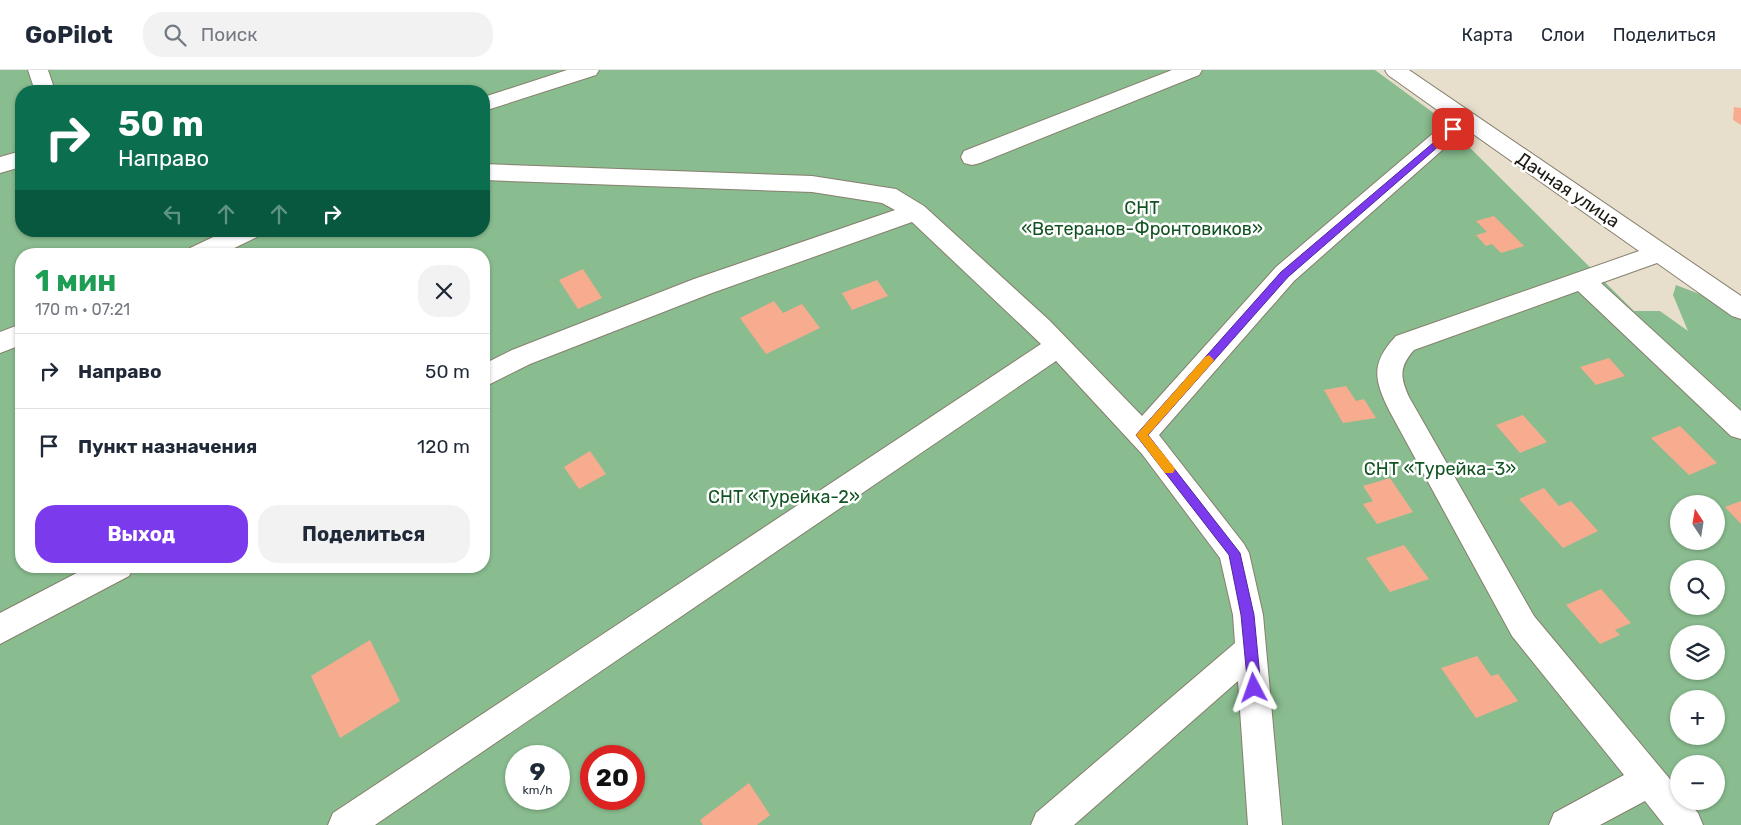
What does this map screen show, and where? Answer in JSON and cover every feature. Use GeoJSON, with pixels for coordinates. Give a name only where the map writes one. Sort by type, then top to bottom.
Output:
{"type":"FeatureCollection","features":[{"type":"Feature","properties":{"kind":"street"},"geometry":{"type":"LineString","coordinates":[[38,70],[44,85]]}},
{"type":"Feature","properties":{"kind":"street"},"geometry":{"type":"LineString","coordinates":[[490,102],[589,70]]}},
{"type":"Feature","properties":{"kind":"street"},"geometry":{"type":"LineString","coordinates":[[972,157],[1192,70]]}},
{"type":"Feature","properties":{"kind":"street","name":"Дачная улица"},"geometry":{"type":"LineString","coordinates":[[1396,70],[1741,309]]}},
{"type":"Feature","properties":{"kind":"street"},"geometry":{"type":"LineString","coordinates":[[1142,435],[1285,274],[1464,119],[1453,111]]}},
{"type":"Feature","properties":{"kind":"street"},"geometry":{"type":"LineString","coordinates":[[0,165],[15,161]]}},
{"type":"Feature","properties":{"kind":"street"},"geometry":{"type":"LineString","coordinates":[[490,172],[812,184],[888,194],[916,212],[961,252],[1058,346],[1142,435],[1234,553],[1248,615],[1265,825]]}},
{"type":"Feature","properties":{"kind":"street"},"geometry":{"type":"LineString","coordinates":[[490,373],[521,357],[703,286],[916,212]]}},
{"type":"Feature","properties":{"kind":"street"},"geometry":{"type":"LineString","coordinates":[[212,248],[236,237]]}},
{"type":"Feature","properties":{"kind":"street"},"geometry":{"type":"LineString","coordinates":[[1659,253],[1405,343],[1393,354],[1388,370],[1391,386],[1399,404],[1523,626],[1686,825]]}},
{"type":"Feature","properties":{"kind":"street"},"geometry":{"type":"LineString","coordinates":[[1583,281],[1741,428]]}},
{"type":"Feature","properties":{"kind":"street"},"geometry":{"type":"LineString","coordinates":[[0,344],[15,337]]}},
{"type":"Feature","properties":{"kind":"street"},"geometry":{"type":"LineString","coordinates":[[345,825],[1058,346]]}},
{"type":"Feature","properties":{"kind":"street"},"geometry":{"type":"LineString","coordinates":[[0,629],[106,573]]}},
{"type":"Feature","properties":{"kind":"street"},"geometry":{"type":"LineString","coordinates":[[1048,825],[1251,649]]}},
{"type":"Feature","properties":{"kind":"street"},"geometry":{"type":"LineString","coordinates":[[1566,825],[1649,780]]}},
{"type":"Feature","properties":{"kind":"green space"},"geometry":{"type":"Polygon","coordinates":[[[0,70],[1375,70],[1439,117],[1634,311],[1660,311],[1688,331],[1673,295],[1676,285],[1741,310],[1741,825],[0,825],[0,70]]]}},
{"type":"Feature","properties":{"kind":"building"},"geometry":{"type":"Polygon","coordinates":[[[1734,107],[1741,108],[1741,125],[1733,120],[1734,107]]]}},
{"type":"Feature","properties":{"kind":"building"},"geometry":{"type":"Polygon","coordinates":[[[1494,216],[1524,246],[1501,253],[1492,244],[1486,246],[1476,235],[1487,232],[1476,221],[1494,216]]]}},
{"type":"Feature","properties":{"kind":"building"},"geometry":{"type":"Polygon","coordinates":[[[583,269],[602,298],[578,309],[559,280],[583,269]]]}},
{"type":"Feature","properties":{"kind":"building"},"geometry":{"type":"Polygon","coordinates":[[[877,280],[888,296],[852,310],[842,293],[877,280]]]}},
{"type":"Feature","properties":{"kind":"building"},"geometry":{"type":"Polygon","coordinates":[[[774,301],[783,313],[802,304],[820,328],[766,354],[740,318],[774,301]]]}},
{"type":"Feature","properties":{"kind":"building"},"geometry":{"type":"Polygon","coordinates":[[[1609,358],[1625,376],[1596,385],[1580,367],[1609,358]]]}},
{"type":"Feature","properties":{"kind":"building"},"geometry":{"type":"Polygon","coordinates":[[[1346,386],[1356,401],[1364,399],[1376,418],[1343,423],[1324,390],[1346,386]]]}},
{"type":"Feature","properties":{"kind":"building"},"geometry":{"type":"Polygon","coordinates":[[[1523,415],[1547,442],[1520,453],[1496,425],[1523,415]]]}},
{"type":"Feature","properties":{"kind":"building"},"geometry":{"type":"Polygon","coordinates":[[[1680,426],[1717,463],[1689,475],[1651,438],[1680,426]]]}},
{"type":"Feature","properties":{"kind":"building"},"geometry":{"type":"Polygon","coordinates":[[[590,451],[606,474],[579,489],[564,467],[590,451]]]}},
{"type":"Feature","properties":{"kind":"building"},"geometry":{"type":"Polygon","coordinates":[[[1390,478],[1413,512],[1377,524],[1363,504],[1373,501],[1363,486],[1390,478]]]}},
{"type":"Feature","properties":{"kind":"building"},"geometry":{"type":"Polygon","coordinates":[[[1544,488],[1559,506],[1571,501],[1598,531],[1563,548],[1519,499],[1544,488]]]}},
{"type":"Feature","properties":{"kind":"building"},"geometry":{"type":"Polygon","coordinates":[[[1741,501],[1741,524],[1725,507],[1741,501]]]}},
{"type":"Feature","properties":{"kind":"building"},"geometry":{"type":"Polygon","coordinates":[[[1404,545],[1429,579],[1390,592],[1366,558],[1404,545]]]}},
{"type":"Feature","properties":{"kind":"building"},"geometry":{"type":"Polygon","coordinates":[[[1601,589],[1631,623],[1615,630],[1620,635],[1600,644],[1566,605],[1601,589]]]}},
{"type":"Feature","properties":{"kind":"building"},"geometry":{"type":"Polygon","coordinates":[[[370,640],[400,701],[340,738],[311,676],[370,640]]]}},
{"type":"Feature","properties":{"kind":"building"},"geometry":{"type":"Polygon","coordinates":[[[1477,656],[1491,676],[1498,674],[1518,701],[1476,718],[1441,668],[1477,656]]]}},
{"type":"Feature","properties":{"kind":"building"},"geometry":{"type":"Polygon","coordinates":[[[749,783],[770,815],[757,825],[703,825],[700,820],[749,783]]]}},
{"type":"Feature","properties":{"kind":"slow traffic"},"geometry":{"type":"LineString","coordinates":[[1169,469],[1142,435],[1209,360]]}},
{"type":"Feature","properties":{"kind":"route"},"geometry":{"type":"LineString","coordinates":[[1254,688],[1248,615],[1234,553],[1142,435],[1285,274],[1453,129]]}},
{"type":"Feature","properties":{"kind":"park label","name":"СНТ «Ветеранов-Фронтовиков»"},"geometry":{"type":"Point","coordinates":[1142,218]}},
{"type":"Feature","properties":{"kind":"park label","name":"СНТ «Турейка-3»"},"geometry":{"type":"Point","coordinates":[1440,469]}},
{"type":"Feature","properties":{"kind":"park label","name":"СНТ «Турейка-2»"},"geometry":{"type":"Point","coordinates":[784,497]}}]}
